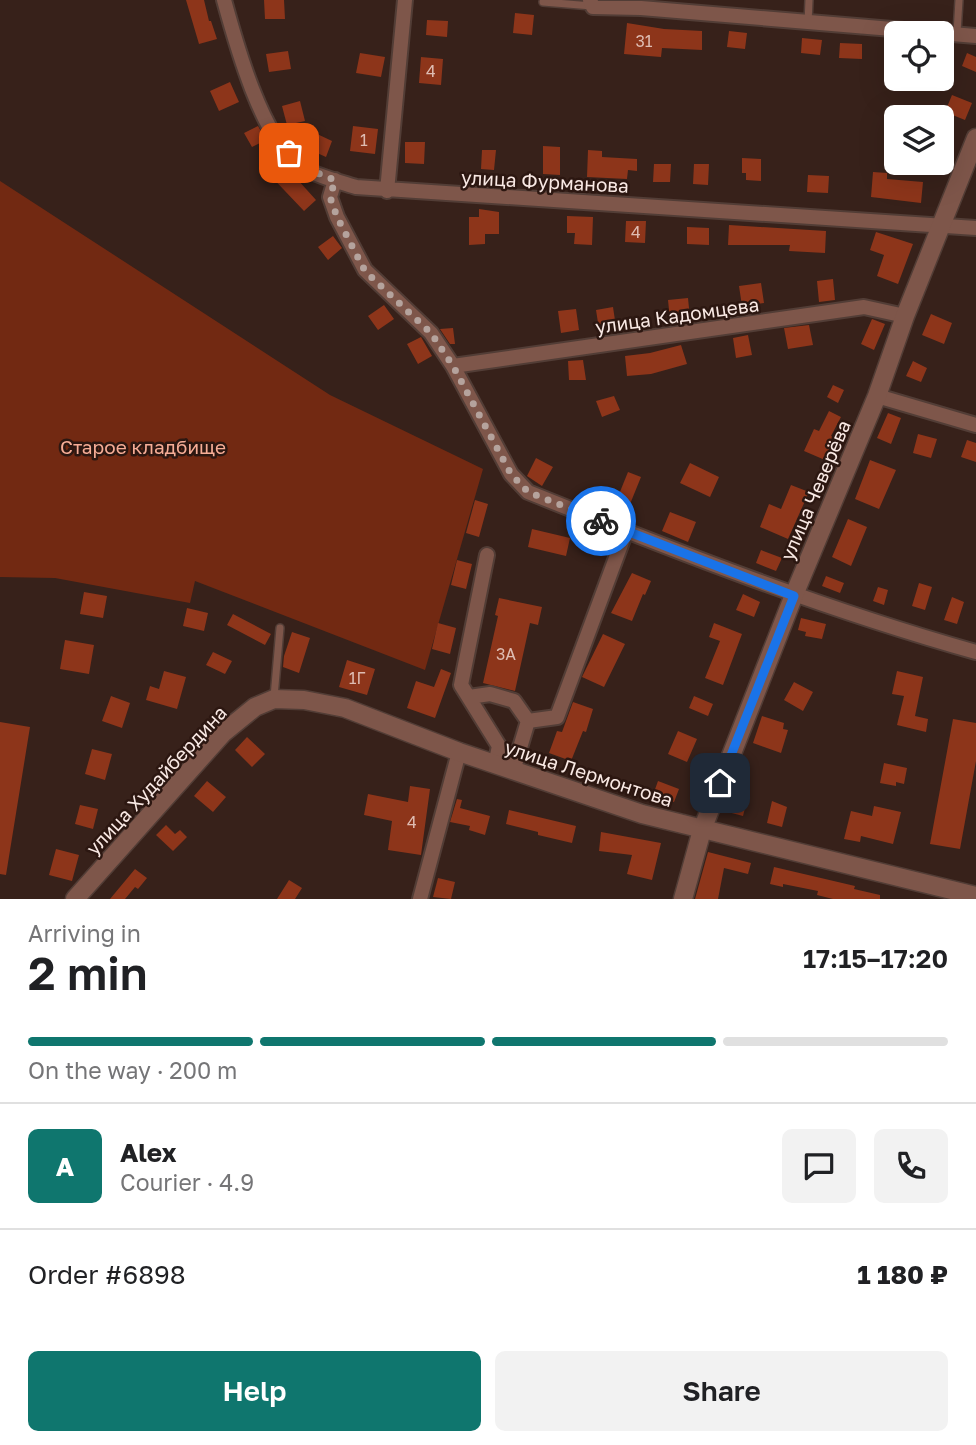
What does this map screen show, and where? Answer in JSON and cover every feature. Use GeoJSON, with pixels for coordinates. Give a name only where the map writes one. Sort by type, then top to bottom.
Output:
{"type":"FeatureCollection","features":[{"type":"Feature","properties":{"kind":"street","name":"улица Фурманова"},"geometry":{"type":"LineString","coordinates":[[224,0],[254,95],[278,140],[300,166],[356,187],[976,228]]}},
{"type":"Feature","properties":{"kind":"street"},"geometry":{"type":"LineString","coordinates":[[387,191],[405,0]]}},
{"type":"Feature","properties":{"kind":"street"},"geometry":{"type":"LineString","coordinates":[[591,3],[642,4],[808,23],[976,36]]}},
{"type":"Feature","properties":{"kind":"street","name":"улица Чеверёва"},"geometry":{"type":"LineString","coordinates":[[683,899],[702,830],[794,596],[877,396],[905,316],[976,138]]}},
{"type":"Feature","properties":{"kind":"street"},"geometry":{"type":"LineString","coordinates":[[335,180],[330,197],[337,217],[365,271],[431,333],[453,366],[511,474],[528,492],[794,596],[976,652]]}},
{"type":"Feature","properties":{"kind":"street","name":"улица Кадомцева"},"geometry":{"type":"LineString","coordinates":[[453,366],[864,307],[905,316]]}},
{"type":"Feature","properties":{"kind":"street"},"geometry":{"type":"LineString","coordinates":[[877,396],[976,425]]}},
{"type":"Feature","properties":{"kind":"street"},"geometry":{"type":"LineString","coordinates":[[528,721],[557,717],[626,531]]}},
{"type":"Feature","properties":{"kind":"street"},"geometry":{"type":"LineString","coordinates":[[487,555],[461,685],[499,746],[495,765]]}},
{"type":"Feature","properties":{"kind":"street"},"geometry":{"type":"LineString","coordinates":[[469,697],[490,694],[513,701],[528,721]]}},
{"type":"Feature","properties":{"kind":"street","name":"улица Лермонтова"},"geometry":{"type":"LineString","coordinates":[[274,699],[304,700],[345,708],[495,765],[642,814],[976,896]]}},
{"type":"Feature","properties":{"kind":"street","name":"улица Худайбердина"},"geometry":{"type":"LineString","coordinates":[[75,899],[223,733],[255,707],[274,699]]}},
{"type":"Feature","properties":{"kind":"street"},"geometry":{"type":"LineString","coordinates":[[513,771],[528,721]]}},
{"type":"Feature","properties":{"kind":"street"},"geometry":{"type":"LineString","coordinates":[[420,899],[459,752]]}},
{"type":"Feature","properties":{"kind":"lane"},"geometry":{"type":"LineString","coordinates":[[808,23],[809,0]]}},
{"type":"Feature","properties":{"kind":"lane"},"geometry":{"type":"LineString","coordinates":[[957,33],[959,0]]}},
{"type":"Feature","properties":{"kind":"lane"},"geometry":{"type":"LineString","coordinates":[[543,2],[591,3]]}},
{"type":"Feature","properties":{"kind":"lane"},"geometry":{"type":"LineString","coordinates":[[274,699],[280,628]]}},
{"type":"Feature","properties":{"kind":"green space","name":"Старое кладбище"},"geometry":{"type":"Polygon","coordinates":[[[0,181],[330,395],[483,469],[425,670],[195,581],[190,603],[55,578],[0,577],[0,181]]]}},
{"type":"Feature","properties":{"kind":"building"},"geometry":{"type":"Polygon","coordinates":[[[186,0],[204,0],[217,39],[199,44],[186,0]]]}},
{"type":"Feature","properties":{"kind":"building"},"geometry":{"type":"Polygon","coordinates":[[[264,0],[284,0],[285,19],[265,19],[264,0]]]}},
{"type":"Feature","properties":{"kind":"building"},"geometry":{"type":"Polygon","coordinates":[[[515,13],[534,15],[532,35],[513,33],[515,13]]]}},
{"type":"Feature","properties":{"kind":"building"},"geometry":{"type":"Polygon","coordinates":[[[427,20],[448,21],[447,37],[426,35],[427,20]]]}},
{"type":"Feature","properties":{"kind":"building"},"geometry":{"type":"Polygon","coordinates":[[[627,23],[702,31],[702,50],[662,48],[661,57],[624,54],[627,23]]]}},
{"type":"Feature","properties":{"kind":"building"},"geometry":{"type":"Polygon","coordinates":[[[729,31],[747,33],[745,49],[727,47],[729,31]]]}},
{"type":"Feature","properties":{"kind":"building"},"geometry":{"type":"Polygon","coordinates":[[[802,38],[822,40],[820,55],[801,53],[802,38]]]}},
{"type":"Feature","properties":{"kind":"building"},"geometry":{"type":"Polygon","coordinates":[[[840,43],[862,44],[862,59],[839,58],[840,43]]]}},
{"type":"Feature","properties":{"kind":"building"},"geometry":{"type":"Polygon","coordinates":[[[288,51],[291,69],[269,72],[266,54],[288,51]]]}},
{"type":"Feature","properties":{"kind":"building"},"geometry":{"type":"Polygon","coordinates":[[[360,53],[385,57],[381,77],[356,73],[360,53]]]}},
{"type":"Feature","properties":{"kind":"building"},"geometry":{"type":"Polygon","coordinates":[[[967,53],[976,57],[976,72],[962,66],[967,53]]]}},
{"type":"Feature","properties":{"kind":"building"},"geometry":{"type":"Polygon","coordinates":[[[421,57],[443,59],[441,85],[419,83],[421,57]]]}},
{"type":"Feature","properties":{"kind":"building"},"geometry":{"type":"Polygon","coordinates":[[[230,82],[239,102],[219,111],[210,91],[230,82]]]}},
{"type":"Feature","properties":{"kind":"building"},"geometry":{"type":"Polygon","coordinates":[[[952,95],[972,103],[965,120],[954,116],[954,105],[948,105],[952,95]]]}},
{"type":"Feature","properties":{"kind":"building"},"geometry":{"type":"Polygon","coordinates":[[[300,101],[305,121],[287,125],[282,106],[300,101]]]}},
{"type":"Feature","properties":{"kind":"building"},"geometry":{"type":"Polygon","coordinates":[[[258,126],[266,140],[252,147],[244,133],[258,126]]]}},
{"type":"Feature","properties":{"kind":"building"},"geometry":{"type":"Polygon","coordinates":[[[353,126],[378,129],[375,154],[350,151],[353,126]]]}},
{"type":"Feature","properties":{"kind":"building"},"geometry":{"type":"Polygon","coordinates":[[[315,133],[332,141],[326,157],[308,149],[315,133]]]}},
{"type":"Feature","properties":{"kind":"building"},"geometry":{"type":"Polygon","coordinates":[[[405,142],[425,142],[424,164],[405,163],[405,142]]]}},
{"type":"Feature","properties":{"kind":"building"},"geometry":{"type":"Polygon","coordinates":[[[543,146],[560,147],[560,175],[543,174],[543,146]]]}},
{"type":"Feature","properties":{"kind":"building"},"geometry":{"type":"Polygon","coordinates":[[[482,150],[496,150],[494,170],[481,169],[482,150]]]}},
{"type":"Feature","properties":{"kind":"building"},"geometry":{"type":"Polygon","coordinates":[[[588,150],[602,151],[602,157],[637,159],[637,171],[628,170],[627,179],[587,177],[588,150]]]}},
{"type":"Feature","properties":{"kind":"building"},"geometry":{"type":"Polygon","coordinates":[[[742,158],[761,159],[761,181],[746,180],[746,173],[742,173],[742,158]]]}},
{"type":"Feature","properties":{"kind":"building"},"geometry":{"type":"Polygon","coordinates":[[[279,159],[316,200],[304,211],[266,171],[279,159]]]}},
{"type":"Feature","properties":{"kind":"building"},"geometry":{"type":"Polygon","coordinates":[[[654,164],[671,164],[670,182],[653,182],[654,164]]]}},
{"type":"Feature","properties":{"kind":"building"},"geometry":{"type":"Polygon","coordinates":[[[694,164],[709,164],[708,185],[693,184],[694,164]]]}},
{"type":"Feature","properties":{"kind":"building"},"geometry":{"type":"Polygon","coordinates":[[[873,172],[884,173],[887,179],[923,182],[921,203],[871,197],[873,172]]]}},
{"type":"Feature","properties":{"kind":"building"},"geometry":{"type":"Polygon","coordinates":[[[808,175],[829,176],[828,193],[807,192],[808,175]]]}},
{"type":"Feature","properties":{"kind":"building"},"geometry":{"type":"Polygon","coordinates":[[[479,209],[499,212],[499,234],[485,234],[485,244],[469,245],[469,217],[479,217],[479,209]]]}},
{"type":"Feature","properties":{"kind":"building"},"geometry":{"type":"Polygon","coordinates":[[[567,216],[593,217],[592,245],[574,244],[575,233],[567,233],[567,216]]]}},
{"type":"Feature","properties":{"kind":"building"},"geometry":{"type":"Polygon","coordinates":[[[626,221],[646,221],[645,243],[625,242],[626,221]]]}},
{"type":"Feature","properties":{"kind":"building"},"geometry":{"type":"Polygon","coordinates":[[[729,225],[826,231],[825,253],[789,251],[790,245],[728,245],[729,225]]]}},
{"type":"Feature","properties":{"kind":"building"},"geometry":{"type":"Polygon","coordinates":[[[687,227],[709,228],[709,245],[687,244],[687,227]]]}},
{"type":"Feature","properties":{"kind":"building"},"geometry":{"type":"Polygon","coordinates":[[[876,232],[913,244],[898,284],[877,276],[884,255],[870,250],[876,232]]]}},
{"type":"Feature","properties":{"kind":"building"},"geometry":{"type":"Polygon","coordinates":[[[333,236],[342,248],[328,260],[318,247],[333,236]]]}},
{"type":"Feature","properties":{"kind":"building"},"geometry":{"type":"Polygon","coordinates":[[[833,279],[835,300],[819,302],[817,281],[833,279]]]}},
{"type":"Feature","properties":{"kind":"building"},"geometry":{"type":"Polygon","coordinates":[[[761,283],[764,303],[742,306],[739,286],[761,283]]]}},
{"type":"Feature","properties":{"kind":"building"},"geometry":{"type":"Polygon","coordinates":[[[688,298],[690,318],[670,320],[668,300],[688,298]]]}},
{"type":"Feature","properties":{"kind":"building"},"geometry":{"type":"Polygon","coordinates":[[[384,305],[394,319],[378,330],[368,316],[384,305]]]}},
{"type":"Feature","properties":{"kind":"building"},"geometry":{"type":"Polygon","coordinates":[[[613,307],[616,327],[599,329],[596,310],[613,307]]]}},
{"type":"Feature","properties":{"kind":"building"},"geometry":{"type":"Polygon","coordinates":[[[576,309],[579,330],[561,333],[558,311],[576,309]]]}},
{"type":"Feature","properties":{"kind":"building"},"geometry":{"type":"Polygon","coordinates":[[[931,314],[952,323],[944,344],[922,335],[931,314]]]}},
{"type":"Feature","properties":{"kind":"building"},"geometry":{"type":"Polygon","coordinates":[[[872,319],[885,324],[874,350],[861,344],[872,319]]]}},
{"type":"Feature","properties":{"kind":"building"},"geometry":{"type":"Polygon","coordinates":[[[809,325],[813,345],[788,349],[784,328],[809,325]]]}},
{"type":"Feature","properties":{"kind":"building"},"geometry":{"type":"Polygon","coordinates":[[[453,328],[455,344],[450,344],[440,329],[453,328]]]}},
{"type":"Feature","properties":{"kind":"building"},"geometry":{"type":"Polygon","coordinates":[[[748,335],[752,355],[736,358],[733,338],[748,335]]]}},
{"type":"Feature","properties":{"kind":"building"},"geometry":{"type":"Polygon","coordinates":[[[421,337],[432,356],[418,364],[407,344],[421,337]]]}},
{"type":"Feature","properties":{"kind":"building"},"geometry":{"type":"Polygon","coordinates":[[[681,345],[687,364],[651,374],[627,376],[625,356],[681,345]]]}},
{"type":"Feature","properties":{"kind":"building"},"geometry":{"type":"Polygon","coordinates":[[[583,360],[586,380],[569,380],[568,361],[583,360]]]}},
{"type":"Feature","properties":{"kind":"building"},"geometry":{"type":"Polygon","coordinates":[[[913,361],[927,368],[921,382],[906,376],[913,361]]]}},
{"type":"Feature","properties":{"kind":"building"},"geometry":{"type":"Polygon","coordinates":[[[833,385],[844,390],[838,403],[827,397],[833,385]]]}},
{"type":"Feature","properties":{"kind":"building"},"geometry":{"type":"Polygon","coordinates":[[[614,396],[620,410],[602,417],[596,401],[614,396]]]}},
{"type":"Feature","properties":{"kind":"building"},"geometry":{"type":"Polygon","coordinates":[[[829,411],[841,417],[831,436],[835,438],[825,460],[804,451],[814,429],[819,431],[829,411]]]}},
{"type":"Feature","properties":{"kind":"building"},"geometry":{"type":"Polygon","coordinates":[[[888,413],[901,418],[891,444],[877,438],[888,413]]]}},
{"type":"Feature","properties":{"kind":"building"},"geometry":{"type":"Polygon","coordinates":[[[918,434],[937,439],[931,458],[913,453],[918,434]]]}},
{"type":"Feature","properties":{"kind":"building"},"geometry":{"type":"Polygon","coordinates":[[[967,440],[976,443],[976,462],[961,457],[967,440]]]}},
{"type":"Feature","properties":{"kind":"building"},"geometry":{"type":"Polygon","coordinates":[[[536,458],[553,467],[542,486],[527,476],[536,458]]]}},
{"type":"Feature","properties":{"kind":"building"},"geometry":{"type":"Polygon","coordinates":[[[870,460],[896,470],[879,509],[855,499],[870,460]]]}},
{"type":"Feature","properties":{"kind":"building"},"geometry":{"type":"Polygon","coordinates":[[[690,463],[719,477],[710,497],[680,483],[690,463]]]}},
{"type":"Feature","properties":{"kind":"building"},"geometry":{"type":"Polygon","coordinates":[[[628,472],[641,477],[628,509],[615,504],[628,472]]]}},
{"type":"Feature","properties":{"kind":"building"},"geometry":{"type":"Polygon","coordinates":[[[791,485],[809,492],[788,539],[760,527],[769,504],[781,509],[791,485]]]}},
{"type":"Feature","properties":{"kind":"building"},"geometry":{"type":"Polygon","coordinates":[[[475,500],[488,504],[479,537],[466,533],[475,500]]]}},
{"type":"Feature","properties":{"kind":"building"},"geometry":{"type":"Polygon","coordinates":[[[670,512],[696,522],[688,542],[662,531],[670,512]]]}},
{"type":"Feature","properties":{"kind":"building"},"geometry":{"type":"Polygon","coordinates":[[[848,519],[867,527],[851,566],[832,557],[848,519]]]}},
{"type":"Feature","properties":{"kind":"building"},"geometry":{"type":"Polygon","coordinates":[[[532,529],[570,538],[566,556],[528,547],[532,529]]]}},
{"type":"Feature","properties":{"kind":"building"},"geometry":{"type":"Polygon","coordinates":[[[761,550],[782,558],[776,571],[756,563],[761,550]]]}},
{"type":"Feature","properties":{"kind":"building"},"geometry":{"type":"Polygon","coordinates":[[[457,560],[472,564],[466,589],[451,585],[457,560]]]}},
{"type":"Feature","properties":{"kind":"building"},"geometry":{"type":"Polygon","coordinates":[[[632,573],[651,581],[632,621],[611,613],[632,573]]]}},
{"type":"Feature","properties":{"kind":"building"},"geometry":{"type":"Polygon","coordinates":[[[826,576],[844,583],[840,593],[822,586],[826,576]]]}},
{"type":"Feature","properties":{"kind":"building"},"geometry":{"type":"Polygon","coordinates":[[[919,583],[932,587],[925,610],[912,606],[919,583]]]}},
{"type":"Feature","properties":{"kind":"building"},"geometry":{"type":"Polygon","coordinates":[[[878,587],[888,590],[884,605],[873,601],[878,587]]]}},
{"type":"Feature","properties":{"kind":"building"},"geometry":{"type":"Polygon","coordinates":[[[84,592],[107,596],[103,618],[80,614],[84,592]]]}},
{"type":"Feature","properties":{"kind":"building"},"geometry":{"type":"Polygon","coordinates":[[[743,594],[760,602],[754,617],[736,610],[743,594]]]}},
{"type":"Feature","properties":{"kind":"building"},"geometry":{"type":"Polygon","coordinates":[[[952,597],[964,602],[957,624],[944,620],[952,597]]]}},
{"type":"Feature","properties":{"kind":"building"},"geometry":{"type":"Polygon","coordinates":[[[499,598],[542,607],[538,625],[530,623],[515,691],[483,683],[498,616],[495,615],[499,598]]]}},
{"type":"Feature","properties":{"kind":"building"},"geometry":{"type":"Polygon","coordinates":[[[187,608],[208,613],[204,631],[183,626],[187,608]]]}},
{"type":"Feature","properties":{"kind":"building"},"geometry":{"type":"Polygon","coordinates":[[[233,614],[271,634],[265,645],[227,625],[233,614]]]}},
{"type":"Feature","properties":{"kind":"building"},"geometry":{"type":"Polygon","coordinates":[[[801,618],[826,624],[822,639],[805,636],[806,632],[798,630],[801,618]]]}},
{"type":"Feature","properties":{"kind":"building"},"geometry":{"type":"Polygon","coordinates":[[[438,623],[456,628],[450,654],[432,649],[438,623]]]}},
{"type":"Feature","properties":{"kind":"building"},"geometry":{"type":"Polygon","coordinates":[[[714,623],[742,634],[723,685],[705,678],[720,641],[709,637],[714,623]]]}},
{"type":"Feature","properties":{"kind":"building"},"geometry":{"type":"Polygon","coordinates":[[[292,632],[310,638],[299,673],[283,667],[292,632]]]}},
{"type":"Feature","properties":{"kind":"building"},"geometry":{"type":"Polygon","coordinates":[[[603,634],[625,644],[604,687],[582,677],[603,634]]]}},
{"type":"Feature","properties":{"kind":"building"},"geometry":{"type":"Polygon","coordinates":[[[65,640],[94,645],[89,674],[60,669],[65,640]]]}},
{"type":"Feature","properties":{"kind":"building"},"geometry":{"type":"Polygon","coordinates":[[[213,652],[232,661],[225,674],[206,665],[213,652]]]}},
{"type":"Feature","properties":{"kind":"building"},"geometry":{"type":"Polygon","coordinates":[[[347,660],[375,669],[367,695],[339,687],[347,660]]]}},
{"type":"Feature","properties":{"kind":"building"},"geometry":{"type":"Polygon","coordinates":[[[441,669],[451,673],[435,718],[407,708],[416,681],[434,687],[441,669]]]}},
{"type":"Feature","properties":{"kind":"building"},"geometry":{"type":"Polygon","coordinates":[[[164,671],[186,677],[177,709],[146,700],[150,686],[159,689],[164,671]]]}},
{"type":"Feature","properties":{"kind":"building"},"geometry":{"type":"Polygon","coordinates":[[[897,671],[923,677],[915,716],[928,719],[926,732],[897,725],[904,696],[892,694],[897,671]]]}},
{"type":"Feature","properties":{"kind":"building"},"geometry":{"type":"Polygon","coordinates":[[[794,682],[813,692],[803,711],[784,700],[794,682]]]}},
{"type":"Feature","properties":{"kind":"building"},"geometry":{"type":"Polygon","coordinates":[[[111,696],[130,703],[122,728],[102,721],[111,696]]]}},
{"type":"Feature","properties":{"kind":"building"},"geometry":{"type":"Polygon","coordinates":[[[694,696],[713,704],[708,716],[689,708],[694,696]]]}},
{"type":"Feature","properties":{"kind":"building"},"geometry":{"type":"Polygon","coordinates":[[[573,702],[593,709],[586,732],[583,731],[571,761],[549,753],[557,731],[562,732],[573,702]]]}},
{"type":"Feature","properties":{"kind":"building"},"geometry":{"type":"Polygon","coordinates":[[[762,716],[784,723],[783,729],[788,730],[781,753],[753,743],[762,716]]]}},
{"type":"Feature","properties":{"kind":"building"},"geometry":{"type":"Polygon","coordinates":[[[953,719],[976,723],[976,761],[960,849],[930,844],[953,719]]]}},
{"type":"Feature","properties":{"kind":"building"},"geometry":{"type":"Polygon","coordinates":[[[0,722],[30,727],[6,875],[0,874],[0,722]]]}},
{"type":"Feature","properties":{"kind":"building"},"geometry":{"type":"Polygon","coordinates":[[[678,731],[697,739],[687,762],[668,754],[678,731]]]}},
{"type":"Feature","properties":{"kind":"building"},"geometry":{"type":"Polygon","coordinates":[[[247,737],[265,754],[252,767],[235,750],[247,737]]]}},
{"type":"Feature","properties":{"kind":"building"},"geometry":{"type":"Polygon","coordinates":[[[92,749],[112,754],[105,780],[85,774],[92,749]]]}},
{"type":"Feature","properties":{"kind":"building"},"geometry":{"type":"Polygon","coordinates":[[[884,763],[907,768],[904,784],[896,782],[896,786],[880,783],[884,763]]]}},
{"type":"Feature","properties":{"kind":"building"},"geometry":{"type":"Polygon","coordinates":[[[207,781],[226,797],[213,812],[194,796],[207,781]]]}},
{"type":"Feature","properties":{"kind":"building"},"geometry":{"type":"Polygon","coordinates":[[[658,781],[679,789],[674,802],[653,795],[658,781]]]}},
{"type":"Feature","properties":{"kind":"building"},"geometry":{"type":"Polygon","coordinates":[[[410,786],[430,789],[421,855],[388,850],[392,821],[364,815],[368,794],[408,802],[410,786]]]}},
{"type":"Feature","properties":{"kind":"building"},"geometry":{"type":"Polygon","coordinates":[[[733,792],[748,796],[743,816],[728,812],[733,792]]]}},
{"type":"Feature","properties":{"kind":"building"},"geometry":{"type":"Polygon","coordinates":[[[457,799],[462,800],[460,808],[490,816],[485,835],[469,830],[470,826],[450,822],[457,799]]]}},
{"type":"Feature","properties":{"kind":"building"},"geometry":{"type":"Polygon","coordinates":[[[772,801],[787,807],[782,827],[767,823],[772,801]]]}},
{"type":"Feature","properties":{"kind":"building"},"geometry":{"type":"Polygon","coordinates":[[[80,805],[98,809],[93,829],[75,824],[80,805]]]}},
{"type":"Feature","properties":{"kind":"building"},"geometry":{"type":"Polygon","coordinates":[[[874,806],[901,812],[893,844],[861,836],[860,842],[844,839],[851,811],[872,816],[874,806]]]}},
{"type":"Feature","properties":{"kind":"building"},"geometry":{"type":"Polygon","coordinates":[[[509,810],[576,826],[572,843],[506,824],[509,810]]]}},
{"type":"Feature","properties":{"kind":"building"},"geometry":{"type":"Polygon","coordinates":[[[166,825],[175,834],[180,830],[187,837],[173,851],[156,835],[166,825]]]}},
{"type":"Feature","properties":{"kind":"building"},"geometry":{"type":"Polygon","coordinates":[[[601,832],[661,843],[652,880],[627,874],[632,855],[599,851],[601,832]]]}},
{"type":"Feature","properties":{"kind":"building"},"geometry":{"type":"Polygon","coordinates":[[[56,849],[79,855],[72,881],[49,875],[56,849]]]}},
{"type":"Feature","properties":{"kind":"building"},"geometry":{"type":"Polygon","coordinates":[[[708,852],[751,863],[748,874],[724,868],[718,899],[695,899],[708,852]]]}},
{"type":"Feature","properties":{"kind":"building"},"geometry":{"type":"Polygon","coordinates":[[[774,867],[855,886],[854,889],[880,895],[880,899],[833,899],[817,895],[818,891],[770,884],[774,867]]]}},
{"type":"Feature","properties":{"kind":"building"},"geometry":{"type":"Polygon","coordinates":[[[135,869],[147,878],[138,889],[135,887],[125,899],[110,899],[135,869]]]}},
{"type":"Feature","properties":{"kind":"building"},"geometry":{"type":"Polygon","coordinates":[[[438,878],[455,882],[451,899],[433,897],[438,878]]]}},
{"type":"Feature","properties":{"kind":"building"},"geometry":{"type":"Polygon","coordinates":[[[289,880],[302,888],[295,899],[277,899],[289,880]]]}},
{"type":"Feature","properties":{"kind":"way so far"},"geometry":{"type":"LineString","coordinates":[[289,153],[300,166],[335,180],[330,197],[337,217],[365,271],[431,333],[453,366],[511,474],[528,492],[601,521]]}},
{"type":"Feature","properties":{"kind":"route"},"geometry":{"type":"LineString","coordinates":[[601,521],[794,596],[720,783]]}}]}
